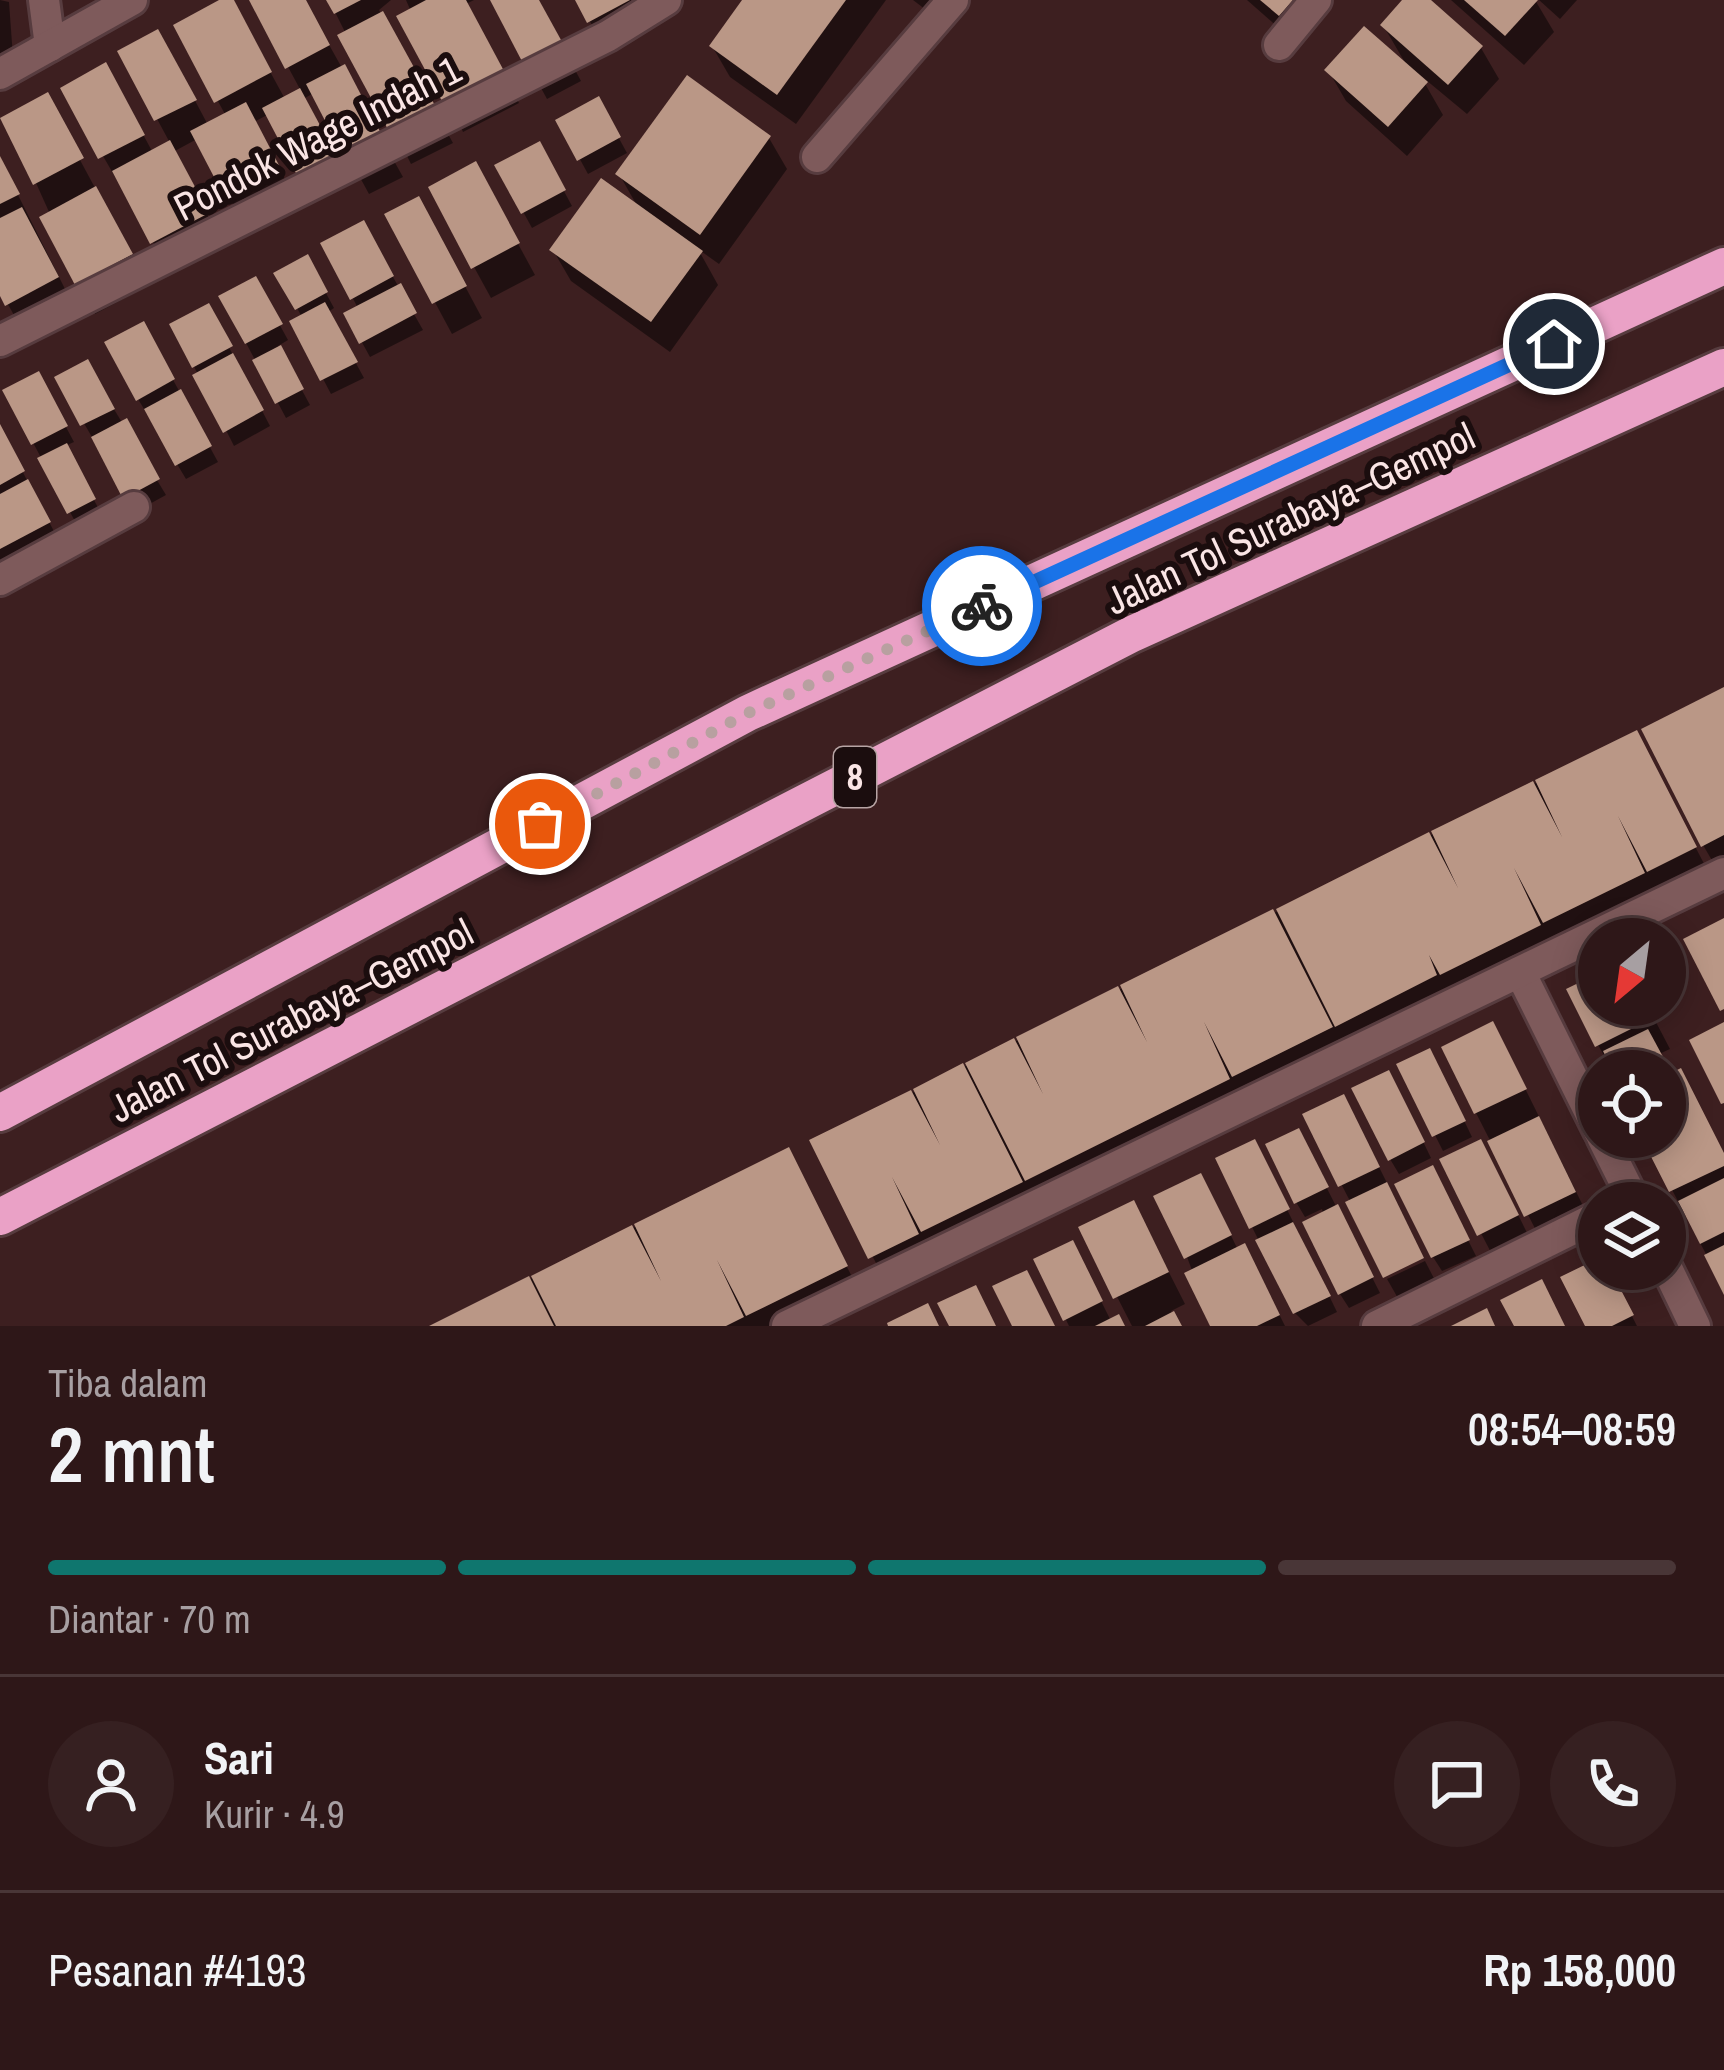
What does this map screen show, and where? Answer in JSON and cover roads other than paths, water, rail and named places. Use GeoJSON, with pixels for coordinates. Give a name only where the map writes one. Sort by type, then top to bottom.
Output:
{"type":"FeatureCollection","features":[{"type":"Feature","properties":{"kind":"highway","name":"Jalan Tol Surabaya–Gempol"},"geometry":{"type":"LineString","coordinates":[[0,1113],[748,713],[1724,266]]}},
{"type":"Feature","properties":{"kind":"highway","name":"Jalan Tol Surabaya–Gempol"},"geometry":{"type":"LineString","coordinates":[[0,1217],[1132,634],[1724,367]]}},
{"type":"Feature","properties":{"kind":"street"},"geometry":{"type":"LineString","coordinates":[[44,0],[50,46]]}},
{"type":"Feature","properties":{"kind":"street"},"geometry":{"type":"LineString","coordinates":[[0,74],[131,0]]}},
{"type":"Feature","properties":{"kind":"street","name":"Pondok Wage Indah 1"},"geometry":{"type":"LineString","coordinates":[[0,341],[608,36],[666,0]]}},
{"type":"Feature","properties":{"kind":"street"},"geometry":{"type":"LineString","coordinates":[[818,157],[953,0]]}},
{"type":"Feature","properties":{"kind":"street"},"geometry":{"type":"LineString","coordinates":[[1279,46],[1316,0]]}},
{"type":"Feature","properties":{"kind":"street"},"geometry":{"type":"LineString","coordinates":[[0,580],[134,507]]}},
{"type":"Feature","properties":{"kind":"street"},"geometry":{"type":"LineString","coordinates":[[793,1325],[1724,873]]}},
{"type":"Feature","properties":{"kind":"street"},"geometry":{"type":"LineString","coordinates":[[1520,972],[1578,1089]]}},
{"type":"Feature","properties":{"kind":"street"},"geometry":{"type":"LineString","coordinates":[[1377,1326],[1578,1226]]}},
{"type":"Feature","properties":{"kind":"street"},"geometry":{"type":"LineString","coordinates":[[1678,1290],[1696,1326]]}}]}
